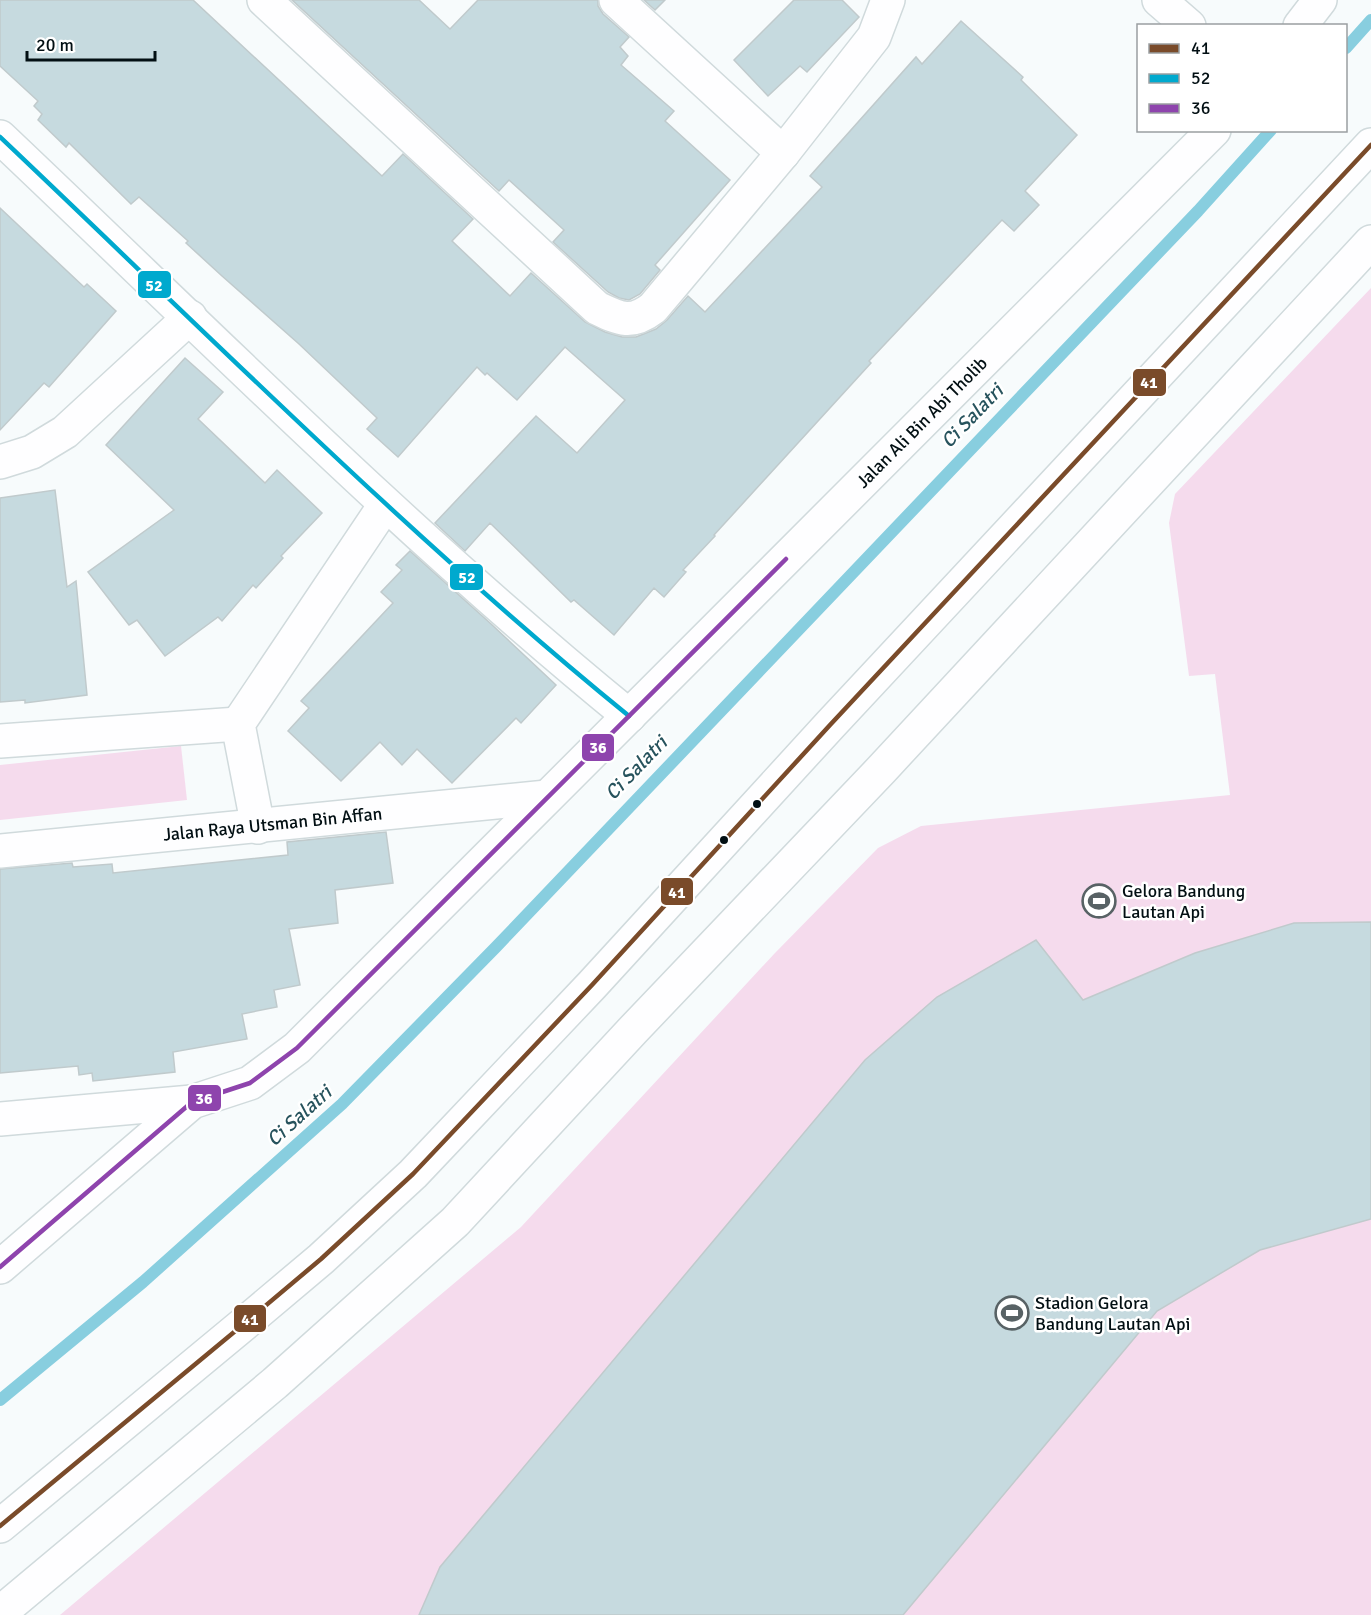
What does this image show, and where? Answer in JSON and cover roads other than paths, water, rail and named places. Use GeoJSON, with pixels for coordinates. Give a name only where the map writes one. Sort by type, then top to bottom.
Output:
{"type":"FeatureCollection","features":[{"type":"Feature","properties":{"kind":"street"},"geometry":{"type":"LineString","coordinates":[[264,0],[597,308],[630,320],[644,315],[653,308],[783,153],[874,37],[888,0]]}},
{"type":"Feature","properties":{"kind":"street"},"geometry":{"type":"LineString","coordinates":[[616,0],[783,153]]}},
{"type":"Feature","properties":{"kind":"street"},"geometry":{"type":"LineString","coordinates":[[1159,0],[1187,24]]}},
{"type":"Feature","properties":{"kind":"street"},"geometry":{"type":"LineString","coordinates":[[1302,24],[1320,0]]}},
{"type":"Feature","properties":{"kind":"street","name":"Jalan Ali Bin Abi Tholib"},"geometry":{"type":"LineString","coordinates":[[192,1102],[249,1083],[297,1048],[1213,132]]}},
{"type":"Feature","properties":{"kind":"street"},"geometry":{"type":"LineString","coordinates":[[0,137],[386,505],[588,683],[629,716]]}},
{"type":"Feature","properties":{"kind":"street"},"geometry":{"type":"LineString","coordinates":[[0,1526],[271,1302],[413,1174],[592,985],[822,734],[1371,145]]}},
{"type":"Feature","properties":{"kind":"street"},"geometry":{"type":"LineString","coordinates":[[0,1613],[275,1383],[455,1222],[633,1030],[882,769],[1371,242]]}},
{"type":"Feature","properties":{"kind":"street"},"geometry":{"type":"LineString","coordinates":[[0,462],[32,452],[65,432],[190,317]]}},
{"type":"Feature","properties":{"kind":"street"},"geometry":{"type":"LineString","coordinates":[[258,827],[238,723],[386,505]]}},
{"type":"Feature","properties":{"kind":"street"},"geometry":{"type":"LineString","coordinates":[[0,741],[238,723]]}},
{"type":"Feature","properties":{"kind":"street","name":"Jalan Raya Utsman Bin Affan"},"geometry":{"type":"LineString","coordinates":[[0,851],[547,797]]}},
{"type":"Feature","properties":{"kind":"street"},"geometry":{"type":"LineString","coordinates":[[0,1119],[192,1102]]}},
{"type":"Feature","properties":{"kind":"street"},"geometry":{"type":"LineString","coordinates":[[0,1267],[192,1102]]}},
{"type":"Feature","properties":{"kind":"waterway","name":"Ci Salatri"},"geometry":{"type":"LineString","coordinates":[[1347,47],[1371,20]]}},
{"type":"Feature","properties":{"kind":"waterway","name":"Ci Salatri"},"geometry":{"type":"LineString","coordinates":[[0,1400],[143,1282],[342,1104],[496,947],[1198,211],[1269,132]]}},
{"type":"Feature","properties":{"kind":"place","name":"Gelora Bandung Lautan Api"},"geometry":{"type":"Point","coordinates":[1099,901]}},
{"type":"Feature","properties":{"kind":"place","name":"Stadion Gelora Bandung Lautan Api"},"geometry":{"type":"Point","coordinates":[1012,1313]}}]}
